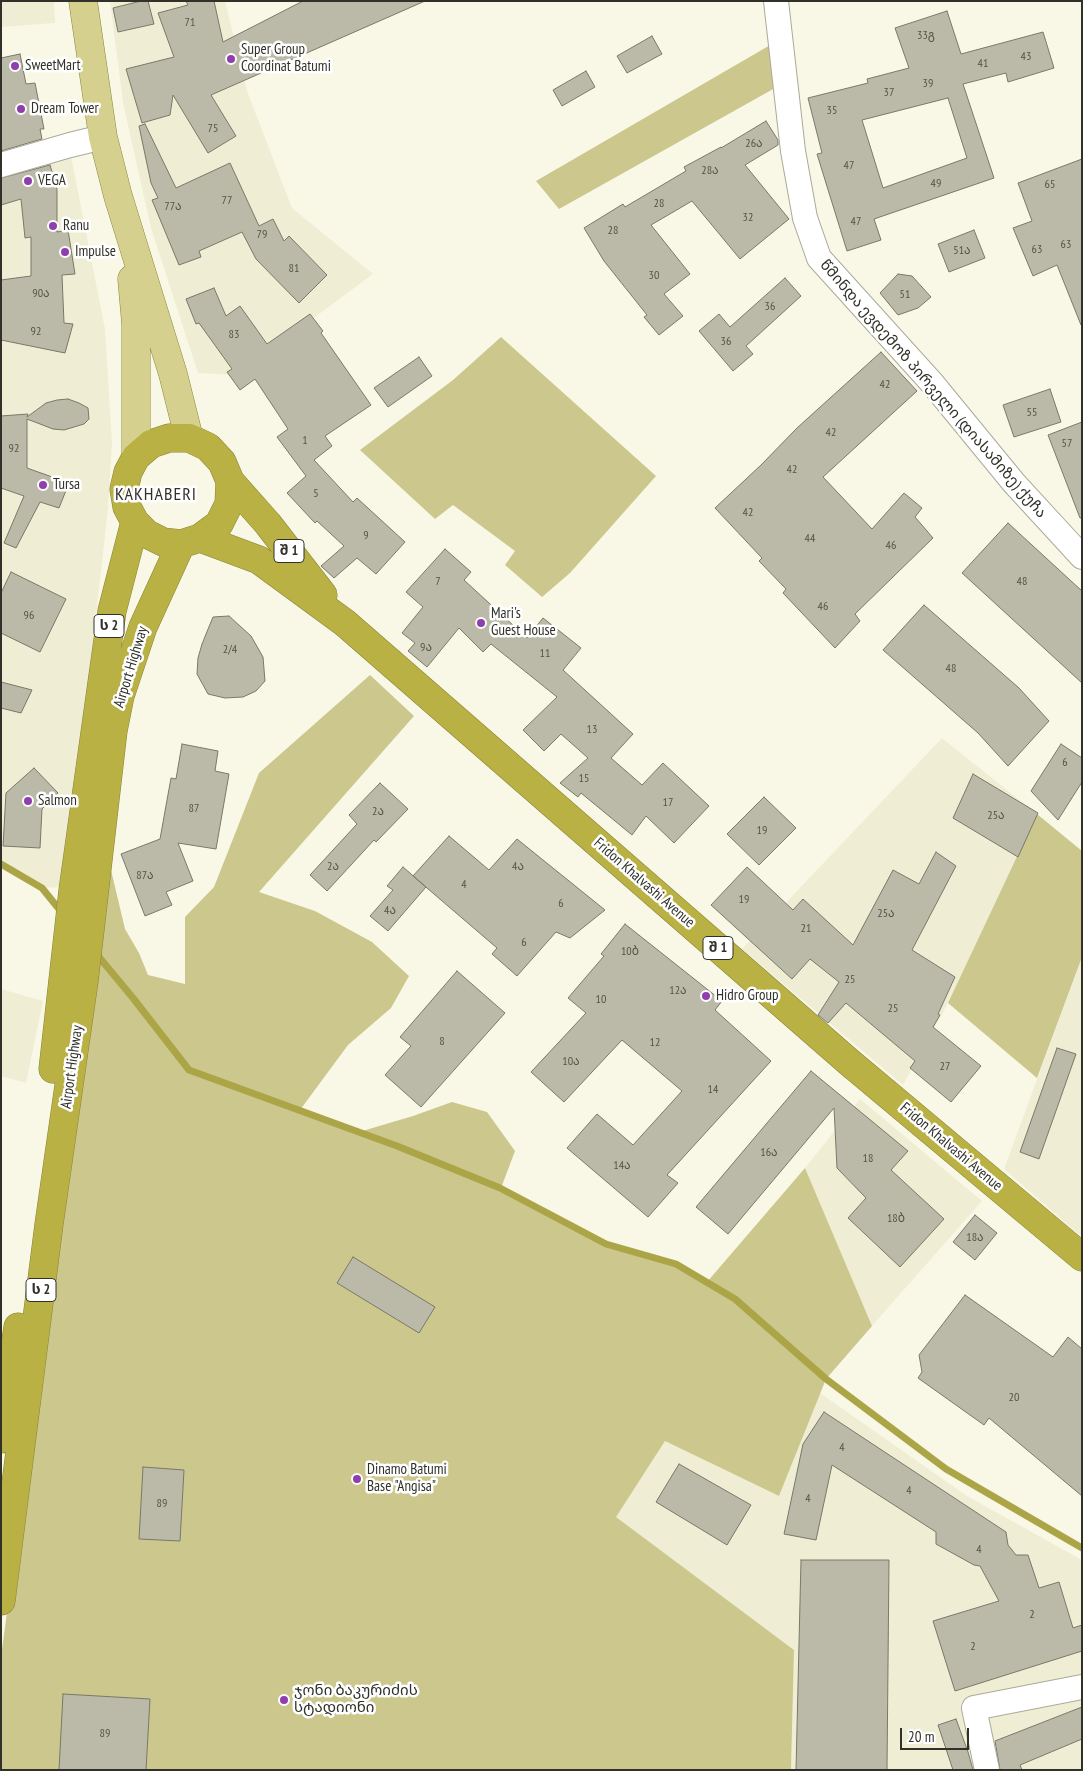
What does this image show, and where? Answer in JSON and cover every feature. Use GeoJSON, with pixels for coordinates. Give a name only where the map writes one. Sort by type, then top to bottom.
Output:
{"type":"FeatureCollection","features":[{"type":"Feature","properties":{"kind":"highway"},"geometry":{"type":"LineString","coordinates":[[169,438],[189,438],[208,447],[222,462],[230,481],[229,504],[219,524],[191,541],[163,542],[148,534],[135,522],[127,507],[124,489],[128,472],[136,457],[151,444],[169,438]]}},
{"type":"Feature","properties":{"kind":"highway","name":"შ 1"},"geometry":{"type":"LineString","coordinates":[[230,481],[268,524],[345,623]]}},
{"type":"Feature","properties":{"kind":"highway","name":"Airport Highway"},"geometry":{"type":"LineString","coordinates":[[1,1601],[50,1224],[112,611],[135,522]]}},
{"type":"Feature","properties":{"kind":"highway","name":"შ 1"},"geometry":{"type":"LineString","coordinates":[[191,541],[259,560],[345,623]]}},
{"type":"Feature","properties":{"kind":"highway","name":"Airport Highway"},"geometry":{"type":"LineString","coordinates":[[83,896],[120,696],[143,627],[191,541]]}},
{"type":"Feature","properties":{"kind":"highway","name":"Fridon Khalvashi Avenue"},"geometry":{"type":"LineString","coordinates":[[345,623],[849,1062],[1081,1255]]}},
{"type":"Feature","properties":{"kind":"highway","name":"Airport Highway"},"geometry":{"type":"LineString","coordinates":[[1,1439],[34,1217],[74,979]]}},
{"type":"Feature","properties":{"kind":"main road"},"geometry":{"type":"LineString","coordinates":[[83,1],[103,137],[127,226],[173,374],[189,438]]}},
{"type":"Feature","properties":{"kind":"main road"},"geometry":{"type":"LineString","coordinates":[[127,226],[136,324],[136,457]]}},
{"type":"Feature","properties":{"kind":"street","name":"წმინდა ევდემოზ პირველი (დიასამიზე) ქუჩა"},"geometry":{"type":"LineString","coordinates":[[776,1],[793,151],[805,218],[819,258],[932,383],[1014,483],[1082,557]]}},
{"type":"Feature","properties":{"kind":"street"},"geometry":{"type":"LineString","coordinates":[[1,166],[103,137]]}},
{"type":"Feature","properties":{"kind":"street"},"geometry":{"type":"LineString","coordinates":[[987,1770],[974,1708],[1082,1687]]}},
{"type":"Feature","properties":{"kind":"shaded area"},"geometry":{"type":"Polygon","coordinates":[[[1,1],[54,1],[55,23],[1,27],[1,1]]]}},
{"type":"Feature","properties":{"kind":"shaded area"},"geometry":{"type":"Polygon","coordinates":[[[110,1],[225,1],[247,91],[292,208],[373,274],[237,375],[198,373],[151,228],[123,103],[110,1]]]}},
{"type":"Feature","properties":{"kind":"shaded area"},"geometry":{"type":"Polygon","coordinates":[[[772,44],[775,88],[559,209],[536,181],[772,44]]]}},
{"type":"Feature","properties":{"kind":"shaded area"},"geometry":{"type":"Polygon","coordinates":[[[70,151],[105,329],[112,443],[108,509],[84,722],[60,887],[42,888],[1,864],[1,171],[70,151]]]}},
{"type":"Feature","properties":{"kind":"shaded area"},"geometry":{"type":"Polygon","coordinates":[[[501,337],[656,476],[570,573],[542,597],[505,565],[515,551],[453,505],[435,519],[360,450],[453,380],[501,337]]]}},
{"type":"Feature","properties":{"kind":"shaded area"},"geometry":{"type":"Polygon","coordinates":[[[370,675],[414,716],[259,892],[315,911],[372,942],[409,976],[391,1008],[348,1045],[300,1110],[359,1132],[452,1102],[487,1112],[515,1151],[501,1188],[606,1244],[676,1264],[707,1282],[805,1168],[872,1326],[826,1379],[779,1496],[665,1441],[616,1517],[794,1650],[791,1770],[1,1770],[1,1657],[58,1233],[111,870],[125,929],[139,953],[148,975],[185,984],[185,917],[214,887],[259,773],[370,675]]]}},
{"type":"Feature","properties":{"kind":"shaded area"},"geometry":{"type":"Polygon","coordinates":[[[942,738],[1037,814],[948,1003],[903,1085],[742,949],[942,738]]]}},
{"type":"Feature","properties":{"kind":"shaded area"},"geometry":{"type":"Polygon","coordinates":[[[1037,814],[1082,851],[1082,957],[1037,1078],[948,1003],[1037,814]]]}},
{"type":"Feature","properties":{"kind":"shaded area"},"geometry":{"type":"Polygon","coordinates":[[[1082,957],[1082,1237],[1004,1169],[1082,957]]]}},
{"type":"Feature","properties":{"kind":"shaded area"},"geometry":{"type":"Polygon","coordinates":[[[1,989],[43,1001],[26,1083],[1,1076],[1,989]]]}},
{"type":"Feature","properties":{"kind":"shaded area"},"geometry":{"type":"Polygon","coordinates":[[[860,1099],[982,1201],[872,1326],[805,1168],[860,1099]]]}},
{"type":"Feature","properties":{"kind":"shaded area"},"geometry":{"type":"Polygon","coordinates":[[[820,1393],[967,1496],[1082,1560],[1082,1770],[791,1770],[794,1650],[615,1517],[665,1441],[779,1496],[820,1393]]]}},
{"type":"Feature","properties":{"kind":"building"},"geometry":{"type":"Polygon","coordinates":[[[148,1],[154,24],[118,32],[113,8],[148,1]]]}},
{"type":"Feature","properties":{"kind":"building","name":"Super Group Coordinat Batumi"},"geometry":{"type":"Polygon","coordinates":[[[186,1],[214,1],[223,42],[303,1],[425,1],[211,95],[236,136],[208,153],[173,95],[170,115],[142,123],[126,69],[174,57],[158,13],[188,5],[186,1]]]}},
{"type":"Feature","properties":{"kind":"building"},"geometry":{"type":"Polygon","coordinates":[[[947,11],[961,54],[1043,32],[1054,68],[1008,82],[1006,73],[963,84],[994,178],[874,219],[881,240],[847,251],[817,154],[822,153],[808,98],[868,83],[867,79],[909,68],[895,28],[947,11]],[[948,98],[862,120],[883,188],[967,158],[948,98]]]}},
{"type":"Feature","properties":{"kind":"building"},"geometry":{"type":"Polygon","coordinates":[[[652,36],[662,54],[627,73],[617,56],[652,36]]]}},
{"type":"Feature","properties":{"kind":"building","name":"Dream Tower"},"geometry":{"type":"Polygon","coordinates":[[[20,54],[26,84],[35,83],[44,129],[40,129],[42,139],[1,151],[1,58],[20,54]]]}},
{"type":"Feature","properties":{"kind":"building"},"geometry":{"type":"Polygon","coordinates":[[[586,71],[595,87],[562,106],[553,90],[586,71]]]}},
{"type":"Feature","properties":{"kind":"building"},"geometry":{"type":"Polygon","coordinates":[[[766,121],[778,140],[778,145],[745,165],[789,219],[740,259],[692,201],[651,225],[690,274],[664,294],[683,316],[659,335],[644,317],[647,315],[604,261],[584,228],[623,204],[625,207],[686,171],[684,167],[721,148],[766,121]]]}},
{"type":"Feature","properties":{"kind":"building"},"geometry":{"type":"Polygon","coordinates":[[[145,124],[176,188],[230,163],[259,226],[273,219],[284,241],[289,236],[327,275],[299,303],[256,259],[242,232],[199,251],[201,257],[179,265],[152,200],[158,198],[151,183],[139,126],[145,124]]]}},
{"type":"Feature","properties":{"kind":"building"},"geometry":{"type":"Polygon","coordinates":[[[1082,159],[1081,325],[1057,265],[1033,276],[1013,228],[1032,221],[1018,183],[1082,159]]]}},
{"type":"Feature","properties":{"kind":"building"},"geometry":{"type":"Polygon","coordinates":[[[50,165],[57,189],[57,232],[68,230],[75,274],[62,275],[64,323],[73,324],[65,353],[1,340],[1,280],[31,276],[31,237],[25,238],[21,199],[1,205],[1,178],[50,165]]]}},
{"type":"Feature","properties":{"kind":"building"},"geometry":{"type":"Polygon","coordinates":[[[974,230],[985,258],[949,272],[938,244],[974,230]]]}},
{"type":"Feature","properties":{"kind":"building"},"geometry":{"type":"Polygon","coordinates":[[[898,274],[912,276],[931,297],[918,308],[898,315],[880,293],[898,274]]]}},
{"type":"Feature","properties":{"kind":"building"},"geometry":{"type":"Polygon","coordinates":[[[785,278],[801,296],[746,346],[753,354],[733,371],[699,331],[719,314],[730,327],[785,278]]]}},
{"type":"Feature","properties":{"kind":"building"},"geometry":{"type":"Polygon","coordinates":[[[214,288],[226,316],[240,306],[267,344],[310,314],[371,405],[325,436],[332,446],[314,460],[353,502],[357,498],[405,542],[376,574],[357,558],[334,578],[321,566],[344,546],[317,521],[315,523],[287,493],[306,476],[277,437],[288,429],[255,379],[240,390],[227,372],[232,369],[199,323],[196,324],[186,299],[214,288]]]}},
{"type":"Feature","properties":{"kind":"building"},"geometry":{"type":"Polygon","coordinates":[[[881,352],[917,391],[823,477],[872,529],[904,493],[922,508],[915,517],[933,538],[855,614],[860,621],[835,648],[783,593],[786,589],[759,561],[762,558],[715,508],[797,428],[881,352]]]}},
{"type":"Feature","properties":{"kind":"building"},"geometry":{"type":"Polygon","coordinates":[[[419,357],[432,376],[388,407],[374,388],[419,357]]]}},
{"type":"Feature","properties":{"kind":"building"},"geometry":{"type":"Polygon","coordinates":[[[1050,389],[1061,422],[1014,437],[1003,405],[1050,389]]]}},
{"type":"Feature","properties":{"kind":"building"},"geometry":{"type":"Polygon","coordinates":[[[68,399],[88,408],[89,419],[84,424],[64,430],[53,429],[27,419],[27,468],[69,483],[59,508],[40,502],[16,548],[4,543],[24,496],[1,488],[1,416],[28,414],[27,417],[46,403],[68,399]]]}},
{"type":"Feature","properties":{"kind":"building"},"geometry":{"type":"Polygon","coordinates":[[[1082,422],[1082,518],[1080,518],[1048,435],[1082,422]]]}},
{"type":"Feature","properties":{"kind":"building"},"geometry":{"type":"Polygon","coordinates":[[[1008,523],[1082,591],[1082,683],[962,573],[1008,523]]]}},
{"type":"Feature","properties":{"kind":"building"},"geometry":{"type":"Polygon","coordinates":[[[445,549],[471,572],[464,580],[527,638],[543,618],[581,648],[563,670],[633,734],[611,758],[642,785],[663,763],[709,806],[674,843],[646,816],[632,835],[581,793],[578,797],[560,783],[588,758],[561,734],[544,751],[523,730],[557,697],[491,644],[483,652],[459,628],[427,667],[408,651],[415,643],[402,633],[423,607],[406,592],[445,549]]]}},
{"type":"Feature","properties":{"kind":"building"},"geometry":{"type":"Polygon","coordinates":[[[11,572],[66,599],[40,652],[1,633],[1,593],[11,572]]]}},
{"type":"Feature","properties":{"kind":"building"},"geometry":{"type":"Polygon","coordinates":[[[924,605],[1019,688],[1049,721],[1008,766],[978,733],[883,650],[924,605]]]}},
{"type":"Feature","properties":{"kind":"building"},"geometry":{"type":"Polygon","coordinates":[[[229,616],[251,636],[263,657],[265,681],[256,691],[243,697],[225,698],[208,694],[197,674],[198,658],[213,617],[229,616]]]}},
{"type":"Feature","properties":{"kind":"building"},"geometry":{"type":"Polygon","coordinates":[[[1,682],[32,690],[21,713],[1,708],[1,682]]]}},
{"type":"Feature","properties":{"kind":"building"},"geometry":{"type":"Polygon","coordinates":[[[182,744],[218,751],[215,771],[229,774],[216,849],[178,843],[193,881],[166,892],[172,905],[145,916],[121,854],[160,839],[171,778],[176,779],[182,744]]]}},
{"type":"Feature","properties":{"kind":"building"},"geometry":{"type":"Polygon","coordinates":[[[1061,744],[1082,758],[1082,782],[1058,820],[1031,791],[1061,744]]]}},
{"type":"Feature","properties":{"kind":"building","name":"Salmon"},"geometry":{"type":"Polygon","coordinates":[[[34,768],[58,793],[42,809],[40,848],[3,846],[6,793],[34,768]]]}},
{"type":"Feature","properties":{"kind":"building"},"geometry":{"type":"Polygon","coordinates":[[[973,774],[1038,813],[1018,857],[953,818],[973,774]]]}},
{"type":"Feature","properties":{"kind":"building"},"geometry":{"type":"Polygon","coordinates":[[[380,783],[408,809],[376,842],[374,840],[327,891],[310,875],[357,824],[349,815],[380,783]]]}},
{"type":"Feature","properties":{"kind":"building"},"geometry":{"type":"Polygon","coordinates":[[[764,797],[796,828],[759,865],[727,834],[764,797]]]}},
{"type":"Feature","properties":{"kind":"building"},"geometry":{"type":"Polygon","coordinates":[[[449,836],[489,870],[517,839],[605,910],[570,938],[556,932],[517,976],[492,954],[497,948],[413,876],[449,836]]]}},
{"type":"Feature","properties":{"kind":"building"},"geometry":{"type":"Polygon","coordinates":[[[936,852],[956,866],[912,950],[955,977],[938,1014],[940,1015],[933,1027],[981,1066],[951,1102],[910,1068],[915,1061],[846,1003],[828,1023],[818,1015],[839,982],[810,959],[792,979],[711,905],[747,867],[793,910],[803,899],[853,945],[893,870],[919,884],[936,852]]]}},
{"type":"Feature","properties":{"kind":"building"},"geometry":{"type":"Polygon","coordinates":[[[403,867],[426,887],[388,931],[370,916],[393,890],[387,886],[403,867]]]}},
{"type":"Feature","properties":{"kind":"building"},"geometry":{"type":"Polygon","coordinates":[[[625,924],[722,1001],[715,1010],[771,1061],[667,1175],[678,1183],[648,1217],[567,1148],[597,1114],[633,1145],[682,1091],[622,1040],[564,1102],[531,1072],[586,1013],[568,998],[604,956],[601,954],[625,924]]]}},
{"type":"Feature","properties":{"kind":"building"},"geometry":{"type":"Polygon","coordinates":[[[457,971],[505,1013],[421,1107],[385,1075],[411,1046],[400,1037],[457,971]]]}},
{"type":"Feature","properties":{"kind":"building"},"geometry":{"type":"Polygon","coordinates":[[[1057,1048],[1076,1054],[1039,1159],[1020,1152],[1057,1048]]]}},
{"type":"Feature","properties":{"kind":"building"},"geometry":{"type":"Polygon","coordinates":[[[811,1071],[908,1151],[891,1170],[944,1219],[900,1267],[848,1218],[866,1198],[837,1168],[834,1108],[728,1234],[696,1207],[811,1071]]]}},
{"type":"Feature","properties":{"kind":"building"},"geometry":{"type":"Polygon","coordinates":[[[975,1215],[997,1233],[975,1260],[953,1242],[975,1215]]]}},
{"type":"Feature","properties":{"kind":"building"},"geometry":{"type":"Polygon","coordinates":[[[353,1257],[435,1307],[419,1333],[337,1283],[353,1257]]]}},
{"type":"Feature","properties":{"kind":"building"},"geometry":{"type":"Polygon","coordinates":[[[965,1295],[1053,1357],[1068,1337],[1082,1349],[1082,1496],[989,1418],[984,1425],[918,1378],[922,1372],[919,1355],[965,1295]]]}},
{"type":"Feature","properties":{"kind":"building"},"geometry":{"type":"Polygon","coordinates":[[[824,1412],[1006,1532],[1008,1545],[1016,1555],[1028,1555],[1039,1588],[1059,1582],[1073,1628],[1082,1625],[1082,1651],[955,1691],[933,1621],[999,1601],[980,1566],[974,1565],[936,1544],[936,1532],[832,1465],[816,1540],[784,1534],[803,1444],[824,1412]]]}},
{"type":"Feature","properties":{"kind":"building"},"geometry":{"type":"Polygon","coordinates":[[[679,1464],[751,1505],[727,1545],[656,1502],[679,1464]]]}},
{"type":"Feature","properties":{"kind":"building"},"geometry":{"type":"Polygon","coordinates":[[[143,1467],[184,1470],[180,1541],[139,1539],[143,1467]]]}},
{"type":"Feature","properties":{"kind":"building"},"geometry":{"type":"Polygon","coordinates":[[[801,1560],[889,1560],[887,1770],[796,1770],[801,1560]]]}},
{"type":"Feature","properties":{"kind":"building"},"geometry":{"type":"Polygon","coordinates":[[[63,1694],[150,1699],[146,1770],[59,1770],[63,1694]]]}},
{"type":"Feature","properties":{"kind":"building"},"geometry":{"type":"Polygon","coordinates":[[[1082,1707],[1082,1739],[1020,1765],[1022,1770],[1000,1770],[995,1741],[1082,1707]]]}},
{"type":"Feature","properties":{"kind":"building"},"geometry":{"type":"Polygon","coordinates":[[[956,1719],[973,1770],[953,1770],[938,1725],[956,1719]]]}},
{"type":"Feature","properties":{"kind":"waterway"},"geometry":{"type":"LineString","coordinates":[[1,864],[42,888],[63,914]]}},
{"type":"Feature","properties":{"kind":"waterway"},"geometry":{"type":"LineString","coordinates":[[94,951],[189,1070],[397,1146],[500,1188],[606,1244],[676,1264],[735,1299],[826,1379],[946,1469],[1082,1548]]}},
{"type":"Feature","properties":{"kind":"place","name":"Super Group Coordinat Batumi"},"geometry":{"type":"Point","coordinates":[231,59]}},
{"type":"Feature","properties":{"kind":"place","name":"SweetMart"},"geometry":{"type":"Point","coordinates":[15,66]}},
{"type":"Feature","properties":{"kind":"place","name":"Dream Tower"},"geometry":{"type":"Point","coordinates":[21,109]}},
{"type":"Feature","properties":{"kind":"place","name":"VEGA"},"geometry":{"type":"Point","coordinates":[28,181]}},
{"type":"Feature","properties":{"kind":"place","name":"Ranu"},"geometry":{"type":"Point","coordinates":[53,226]}},
{"type":"Feature","properties":{"kind":"place","name":"Impulse"},"geometry":{"type":"Point","coordinates":[65,252]}},
{"type":"Feature","properties":{"kind":"place","name":"Tursa"},"geometry":{"type":"Point","coordinates":[43,485]}},
{"type":"Feature","properties":{"kind":"place","name":"Mari's Guest House"},"geometry":{"type":"Point","coordinates":[481,623]}},
{"type":"Feature","properties":{"kind":"place","name":"Salmon"},"geometry":{"type":"Point","coordinates":[28,801]}},
{"type":"Feature","properties":{"kind":"place","name":"Hidro Group"},"geometry":{"type":"Point","coordinates":[706,996]}},
{"type":"Feature","properties":{"kind":"place","name":"Dinamo Batumi Base \"Angisa\""},"geometry":{"type":"Point","coordinates":[357,1479]}},
{"type":"Feature","properties":{"kind":"place","name":"ჯონი ბაკურიძის სტადიონი"},"geometry":{"type":"Point","coordinates":[284,1700]}},
{"type":"Feature","properties":{"kind":"district","name":"KAKHABERI"},"geometry":{"type":"Point","coordinates":[156,495]}}]}
